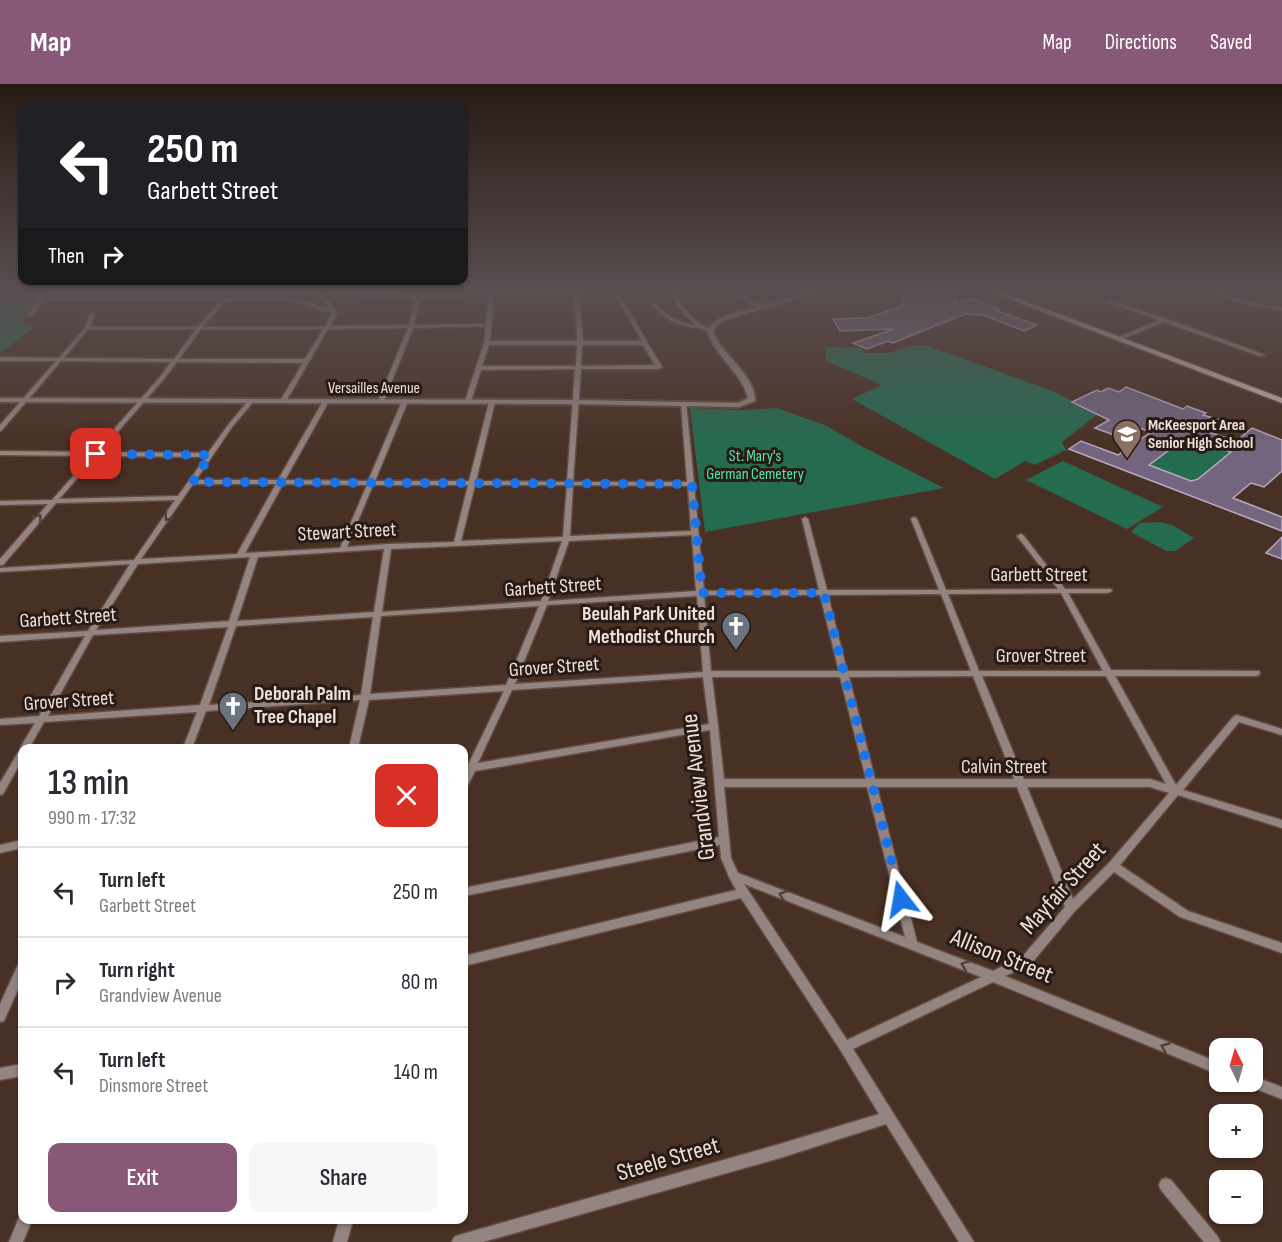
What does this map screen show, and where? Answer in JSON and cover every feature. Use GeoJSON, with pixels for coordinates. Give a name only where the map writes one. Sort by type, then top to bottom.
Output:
{"type":"FeatureCollection","features":[{"type":"Feature","properties":{"kind":"main road"},"geometry":{"type":"LineString","coordinates":[[1134,345],[1282,401]]}},
{"type":"Feature","properties":{"kind":"street"},"geometry":{"type":"LineString","coordinates":[[0,429],[73,345]]}},
{"type":"Feature","properties":{"kind":"street"},"geometry":{"type":"LineString","coordinates":[[0,563],[177,360],[187,345]]}},
{"type":"Feature","properties":{"kind":"street"},"geometry":{"type":"LineString","coordinates":[[283,401],[316,345]]}},
{"type":"Feature","properties":{"kind":"street"},"geometry":{"type":"LineString","coordinates":[[381,401],[404,345]]}},
{"type":"Feature","properties":{"kind":"street"},"geometry":{"type":"LineString","coordinates":[[468,401],[486,345]]}},
{"type":"Feature","properties":{"kind":"street"},"geometry":{"type":"LineString","coordinates":[[468,773],[510,686],[543,605],[566,539],[569,483],[576,429],[580,345]]}},
{"type":"Feature","properties":{"kind":"street"},"geometry":{"type":"LineString","coordinates":[[480,368],[659,367],[646,345]]}},
{"type":"Feature","properties":{"kind":"street","name":"Versailles Avenue"},"geometry":{"type":"LineString","coordinates":[[0,400],[468,401],[684,403],[731,406],[747,403],[752,399],[751,393],[735,365],[717,345]]}},
{"type":"Feature","properties":{"kind":"street"},"geometry":{"type":"LineString","coordinates":[[1234,345],[1262,355]]}},
{"type":"Feature","properties":{"kind":"street"},"geometry":{"type":"LineString","coordinates":[[0,359],[306,361]]}},
{"type":"Feature","properties":{"kind":"street"},"geometry":{"type":"LineString","coordinates":[[27,744],[91,632],[135,563],[250,401]]}},
{"type":"Feature","properties":{"kind":"street"},"geometry":{"type":"LineString","coordinates":[[240,555],[326,401]]}},
{"type":"Feature","properties":{"kind":"street"},"geometry":{"type":"LineString","coordinates":[[343,549],[369,482],[405,401]]}},
{"type":"Feature","properties":{"kind":"street"},"geometry":{"type":"LineString","coordinates":[[457,543],[492,402]]}},
{"type":"Feature","properties":{"kind":"street","name":"Grandview Avenue"},"geometry":{"type":"LineString","coordinates":[[684,403],[702,593],[707,674],[726,858],[743,893],[802,986],[845,1047],[967,1242]]}},
{"type":"Feature","properties":{"kind":"street"},"geometry":{"type":"LineString","coordinates":[[0,453],[210,455]]}},
{"type":"Feature","properties":{"kind":"street"},"geometry":{"type":"LineString","coordinates":[[193,482],[692,484]]}},
{"type":"Feature","properties":{"kind":"street"},"geometry":{"type":"LineString","coordinates":[[0,503],[181,498]]}},
{"type":"Feature","properties":{"kind":"street"},"geometry":{"type":"LineString","coordinates":[[806,519],[912,945]]}},
{"type":"Feature","properties":{"kind":"street"},"geometry":{"type":"LineString","coordinates":[[914,519],[1071,908]]}},
{"type":"Feature","properties":{"kind":"street","name":"Stewart Street"},"geometry":{"type":"LineString","coordinates":[[0,570],[388,546],[696,533]]}},
{"type":"Feature","properties":{"kind":"street"},"geometry":{"type":"LineString","coordinates":[[1021,536],[1062,591],[1175,792]]}},
{"type":"Feature","properties":{"kind":"street"},"geometry":{"type":"LineString","coordinates":[[355,744],[365,697],[388,546]]}},
{"type":"Feature","properties":{"kind":"street"},"geometry":{"type":"LineString","coordinates":[[190,744],[255,554]]}},
{"type":"Feature","properties":{"kind":"street","name":"Garbett Street"},"geometry":{"type":"LineString","coordinates":[[0,639],[702,593],[1108,591]]}},
{"type":"Feature","properties":{"kind":"street","name":"Grover Street"},"geometry":{"type":"LineString","coordinates":[[0,722],[707,674],[1256,673]]}},
{"type":"Feature","properties":{"kind":"street","name":"Mayfair Street"},"geometry":{"type":"LineString","coordinates":[[845,1047],[1026,961],[1071,908],[1113,866],[1237,718],[1282,732]]}},
{"type":"Feature","properties":{"kind":"street"},"geometry":{"type":"LineString","coordinates":[[470,768],[714,726]]}},
{"type":"Feature","properties":{"kind":"street"},"geometry":{"type":"LineString","coordinates":[[0,791],[18,760]]}},
{"type":"Feature","properties":{"kind":"street","name":"Calvin Street"},"geometry":{"type":"LineString","coordinates":[[719,783],[1022,785],[1150,783],[1282,824]]}},
{"type":"Feature","properties":{"kind":"street"},"geometry":{"type":"LineString","coordinates":[[468,891],[725,840]]}},
{"type":"Feature","properties":{"kind":"street"},"geometry":{"type":"LineString","coordinates":[[0,849],[18,845]]}},
{"type":"Feature","properties":{"kind":"street"},"geometry":{"type":"LineString","coordinates":[[1113,866],[1184,914],[1282,948]]}},
{"type":"Feature","properties":{"kind":"street","name":"Allison Street"},"geometry":{"type":"LineString","coordinates":[[734,875],[1209,1064]]}},
{"type":"Feature","properties":{"kind":"street"},"geometry":{"type":"LineString","coordinates":[[468,960],[743,893]]}},
{"type":"Feature","properties":{"kind":"street"},"geometry":{"type":"LineString","coordinates":[[0,1017],[18,978]]}},
{"type":"Feature","properties":{"kind":"street"},"geometry":{"type":"LineString","coordinates":[[0,1074],[18,1071]]}},
{"type":"Feature","properties":{"kind":"street"},"geometry":{"type":"LineString","coordinates":[[1263,1086],[1282,1094]]}},
{"type":"Feature","properties":{"kind":"street","name":"Steele Street"},"geometry":{"type":"LineString","coordinates":[[459,1242],[780,1151],[889,1117]]}},
{"type":"Feature","properties":{"kind":"street"},"geometry":{"type":"LineString","coordinates":[[1166,1185],[1213,1242]]}},
{"type":"Feature","properties":{"kind":"street"},"geometry":{"type":"LineString","coordinates":[[16,1242],[23,1224]]}},
{"type":"Feature","properties":{"kind":"street"},"geometry":{"type":"LineString","coordinates":[[340,1242],[345,1224]]}},
{"type":"Feature","properties":{"kind":"green space"},"geometry":{"type":"Polygon","coordinates":[[[0,345],[11,345],[0,353],[0,345]]]}},
{"type":"Feature","properties":{"kind":"green space"},"geometry":{"type":"Polygon","coordinates":[[[913,345],[925,345],[1050,390],[1098,414],[1062,442],[1066,450],[1035,465],[1025,461],[995,479],[852,399],[882,385],[826,361],[826,347],[860,348],[865,353],[888,353],[913,345]]]}},
{"type":"Feature","properties":{"kind":"green space","name":"St. Mary's German Cemetery"},"geometry":{"type":"Polygon","coordinates":[[[690,408],[738,410],[777,408],[827,426],[944,488],[705,532],[690,408]]]}},
{"type":"Feature","properties":{"kind":"green space"},"geometry":{"type":"Polygon","coordinates":[[[1177,433],[1241,455],[1225,457],[1202,476],[1208,483],[1195,478],[1191,481],[1149,465],[1177,433]]]}},
{"type":"Feature","properties":{"kind":"green space"},"geometry":{"type":"Polygon","coordinates":[[[1063,461],[1163,507],[1127,529],[1026,480],[1063,461]]]}},
{"type":"Feature","properties":{"kind":"green space"},"geometry":{"type":"Polygon","coordinates":[[[1159,522],[1172,525],[1194,538],[1175,551],[1166,551],[1131,532],[1140,523],[1159,522]]]}},
{"type":"Feature","properties":{"kind":"building"},"geometry":{"type":"Polygon","coordinates":[[[858,345],[877,345],[867,349],[858,345]]]}},
{"type":"Feature","properties":{"kind":"building","name":"McKeesport Area Senior High School"},"geometry":{"type":"Polygon","coordinates":[[[1126,387],[1183,409],[1187,406],[1206,413],[1203,415],[1220,420],[1205,431],[1236,441],[1252,428],[1282,440],[1282,471],[1264,487],[1251,483],[1233,498],[1282,517],[1282,531],[1069,449],[1081,441],[1118,455],[1151,432],[1130,425],[1114,435],[1095,428],[1109,420],[1072,402],[1097,390],[1101,392],[1108,388],[1119,392],[1126,387]],[[1187,437],[1149,465],[1191,481],[1198,479],[1231,452],[1187,437]]]}},
{"type":"Feature","properties":{"kind":"building"},"geometry":{"type":"Polygon","coordinates":[[[1282,537],[1282,559],[1266,553],[1282,537]]]}},
{"type":"Feature","properties":{"kind":"place","name":"McKeesport Area Senior High School"},"geometry":{"type":"Point","coordinates":[1127,460]}},
{"type":"Feature","properties":{"kind":"place","name":"Beulah Park United Methodist Church"},"geometry":{"type":"Point","coordinates":[736,652]}},
{"type":"Feature","properties":{"kind":"place","name":"Deborah Palm Tree Chapel"},"geometry":{"type":"Point","coordinates":[233,732]}},
{"type":"Feature","properties":{"kind":"route"},"geometry":{"type":"LineString","coordinates":[[96,454],[210,455],[193,482],[692,484],[702,593],[824,593],[901,899]]}}]}
